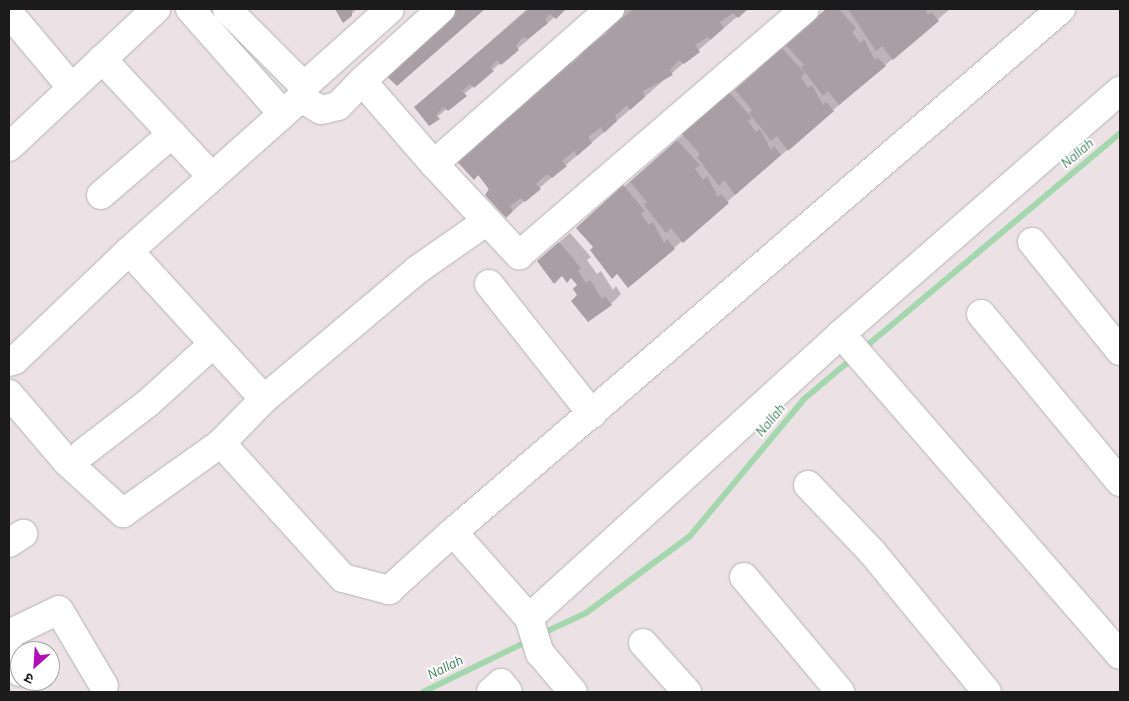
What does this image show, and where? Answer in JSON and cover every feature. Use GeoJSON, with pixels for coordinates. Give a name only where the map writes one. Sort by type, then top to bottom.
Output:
{"type":"FeatureCollection","features":[{"type":"Feature","properties":{"kind":"street"},"geometry":{"type":"LineString","coordinates":[[9,147],[156,9]]}},
{"type":"Feature","properties":{"kind":"street"},"geometry":{"type":"LineString","coordinates":[[190,9],[283,114]]}},
{"type":"Feature","properties":{"kind":"street"},"geometry":{"type":"LineString","coordinates":[[227,9],[304,86],[390,9]]}},
{"type":"Feature","properties":{"kind":"street"},"geometry":{"type":"LineString","coordinates":[[9,362],[16,360],[129,251],[300,98],[321,110],[338,106],[362,81],[441,9]]}},
{"type":"Feature","properties":{"kind":"street"},"geometry":{"type":"LineString","coordinates":[[434,164],[610,9]]}},
{"type":"Feature","properties":{"kind":"street"},"geometry":{"type":"LineString","coordinates":[[362,81],[434,164],[519,255],[805,9]]}},
{"type":"Feature","properties":{"kind":"street"},"geometry":{"type":"LineString","coordinates":[[221,443],[343,578],[389,590],[1061,9]]}},
{"type":"Feature","properties":{"kind":"street"},"geometry":{"type":"LineString","coordinates":[[9,13],[72,88]]}},
{"type":"Feature","properties":{"kind":"street"},"geometry":{"type":"LineString","coordinates":[[102,59],[212,176]]}},
{"type":"Feature","properties":{"kind":"street"},"geometry":{"type":"LineString","coordinates":[[529,618],[841,334],[1120,91]]}},
{"type":"Feature","properties":{"kind":"street"},"geometry":{"type":"LineString","coordinates":[[101,195],[172,134]]}},
{"type":"Feature","properties":{"kind":"street"},"geometry":{"type":"LineString","coordinates":[[9,394],[67,462],[123,512],[221,443],[264,400],[417,270],[487,221]]}},
{"type":"Feature","properties":{"kind":"street"},"geometry":{"type":"LineString","coordinates":[[1032,242],[1120,351]]}},
{"type":"Feature","properties":{"kind":"street"},"geometry":{"type":"LineString","coordinates":[[129,251],[264,400]]}},
{"type":"Feature","properties":{"kind":"street"},"geometry":{"type":"LineString","coordinates":[[489,284],[592,414]]}},
{"type":"Feature","properties":{"kind":"street"},"geometry":{"type":"LineString","coordinates":[[981,314],[1120,482]]}},
{"type":"Feature","properties":{"kind":"street"},"geometry":{"type":"LineString","coordinates":[[841,334],[1120,655]]}},
{"type":"Feature","properties":{"kind":"street"},"geometry":{"type":"LineString","coordinates":[[83,453],[148,403],[214,344]]}},
{"type":"Feature","properties":{"kind":"street"},"geometry":{"type":"LineString","coordinates":[[808,485],[872,552],[987,692]]}},
{"type":"Feature","properties":{"kind":"street"},"geometry":{"type":"LineString","coordinates":[[454,532],[529,618],[540,653],[573,692]]}},
{"type":"Feature","properties":{"kind":"street"},"geometry":{"type":"LineString","coordinates":[[744,577],[840,692]]}},
{"type":"Feature","properties":{"kind":"street"},"geometry":{"type":"LineString","coordinates":[[9,634],[59,610],[104,686]]}},
{"type":"Feature","properties":{"kind":"street"},"geometry":{"type":"LineString","coordinates":[[643,643],[687,692]]}},
{"type":"Feature","properties":{"kind":"street"},"geometry":{"type":"LineString","coordinates":[[491,692],[501,683],[508,692]]}},
{"type":"Feature","properties":{"kind":"building"},"geometry":{"type":"Polygon","coordinates":[[[335,9],[352,9],[352,16],[343,23],[335,9]]]}},
{"type":"Feature","properties":{"kind":"building"},"geometry":{"type":"Polygon","coordinates":[[[453,9],[485,9],[397,86],[380,70],[453,9]]]}},
{"type":"Feature","properties":{"kind":"building"},"geometry":{"type":"Polygon","coordinates":[[[529,9],[566,9],[556,19],[550,14],[545,19],[548,23],[528,39],[523,37],[516,46],[519,50],[501,65],[497,60],[490,68],[494,71],[474,88],[470,84],[462,91],[467,96],[448,111],[444,107],[436,115],[440,119],[429,126],[414,107],[529,9]]]}},
{"type":"Feature","properties":{"kind":"building"},"geometry":{"type":"Polygon","coordinates":[[[633,9],[748,9],[738,18],[733,13],[720,22],[724,28],[710,40],[708,37],[695,45],[700,52],[684,64],[679,60],[670,70],[673,75],[643,91],[645,97],[630,110],[627,105],[615,116],[617,121],[604,133],[601,127],[588,137],[592,143],[577,156],[574,151],[562,161],[567,166],[552,178],[547,174],[536,184],[541,189],[525,202],[521,198],[510,206],[513,211],[506,218],[485,195],[489,189],[478,175],[474,180],[452,156],[460,147],[467,154],[476,147],[471,141],[488,125],[494,131],[501,123],[498,117],[514,103],[519,109],[528,100],[525,94],[540,80],[544,86],[555,77],[551,71],[568,59],[572,64],[582,54],[578,48],[592,35],[596,41],[607,33],[603,26],[618,14],[623,18],[633,9]]]}},
{"type":"Feature","properties":{"kind":"building"},"geometry":{"type":"Polygon","coordinates":[[[826,9],[839,9],[856,28],[852,32],[860,43],[864,39],[875,60],[877,57],[886,66],[839,105],[828,91],[823,96],[801,67],[804,65],[786,45],[826,9]]]}},
{"type":"Feature","properties":{"kind":"building"},"geometry":{"type":"Polygon","coordinates":[[[848,9],[925,9],[928,15],[931,12],[939,21],[893,60],[882,46],[876,51],[848,9]]]}},
{"type":"Feature","properties":{"kind":"building"},"geometry":{"type":"Polygon","coordinates":[[[782,48],[805,73],[801,77],[808,88],[812,85],[823,105],[826,102],[834,111],[788,151],[777,136],[771,141],[749,113],[752,110],[735,90],[782,48]]]}},
{"type":"Feature","properties":{"kind":"building"},"geometry":{"type":"Polygon","coordinates":[[[729,92],[752,118],[748,121],[756,132],[760,129],[771,150],[774,146],[781,155],[735,195],[724,180],[719,186],[697,157],[700,154],[682,134],[729,92]]]}},
{"type":"Feature","properties":{"kind":"building"},"geometry":{"type":"Polygon","coordinates":[[[677,140],[700,165],[695,169],[703,180],[707,176],[718,197],[721,194],[729,203],[683,243],[671,228],[666,233],[644,205],[647,202],[630,182],[677,140]]]}},
{"type":"Feature","properties":{"kind":"building"},"geometry":{"type":"Polygon","coordinates":[[[623,185],[645,211],[641,214],[649,225],[653,222],[664,243],[667,239],[675,249],[628,288],[617,274],[612,279],[590,250],[593,247],[576,228],[623,185]]]}},
{"type":"Feature","properties":{"kind":"building"},"geometry":{"type":"Polygon","coordinates":[[[559,242],[581,268],[578,271],[586,283],[590,280],[602,299],[605,296],[612,305],[588,322],[571,301],[577,295],[573,289],[577,285],[571,278],[567,283],[562,276],[554,284],[537,261],[559,242]]]}},
{"type":"Feature","properties":{"kind":"waterway","name":"Nallah"},"geometry":{"type":"LineString","coordinates":[[863,349],[1120,133]]}},
{"type":"Feature","properties":{"kind":"waterway","name":"Nallah"},"geometry":{"type":"LineString","coordinates":[[541,634],[586,613],[690,536],[804,399],[854,357]]}},
{"type":"Feature","properties":{"kind":"waterway","name":"Nallah"},"geometry":{"type":"LineString","coordinates":[[423,692],[530,640]]}}]}
